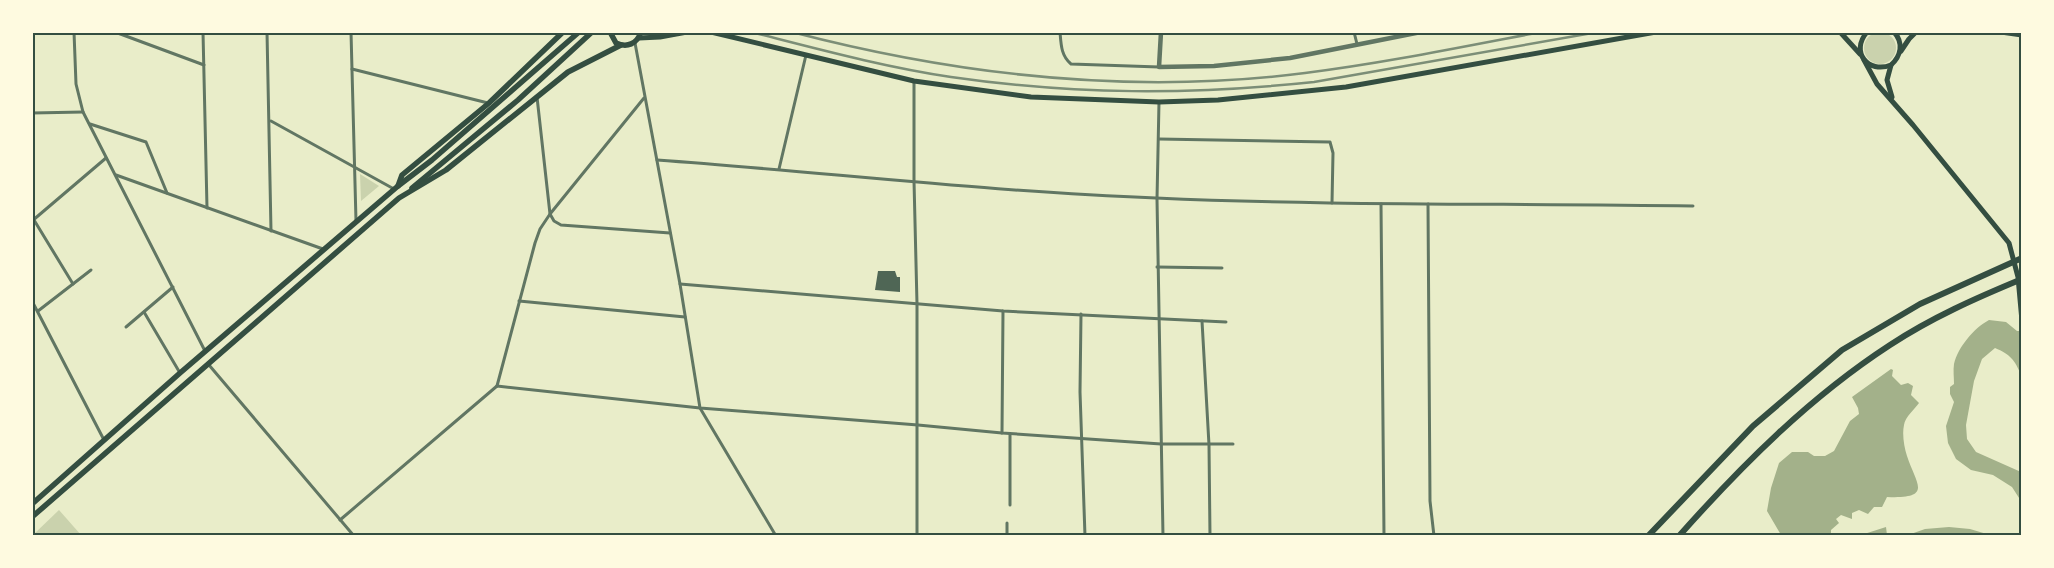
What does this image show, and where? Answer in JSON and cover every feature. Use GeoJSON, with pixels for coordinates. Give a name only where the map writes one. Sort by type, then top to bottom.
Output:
{"type":"FeatureCollection","features":[{"type":"Feature","properties":{"kind":"highway"},"geometry":{"type":"LineString","coordinates":[[1648,536],[1753,426],[1842,350],[1945,291],[2022,258]]}},
{"type":"Feature","properties":{"kind":"highway"},"geometry":{"type":"LineString","coordinates":[[1679,536],[1763,448],[1828,390],[1853,371],[1890,345],[1952,310],[2022,279]]}},
{"type":"Feature","properties":{"kind":"main road"},"geometry":{"type":"LineString","coordinates":[[396,187],[402,175],[489,103],[563,32]]}},
{"type":"Feature","properties":{"kind":"main road"},"geometry":{"type":"LineString","coordinates":[[32,504],[356,221],[432,160],[579,32]]}},
{"type":"Feature","properties":{"kind":"main road"},"geometry":{"type":"LineString","coordinates":[[32,518],[407,193],[518,100],[592,32]]}},
{"type":"Feature","properties":{"kind":"main road"},"geometry":{"type":"LineString","coordinates":[[610,32],[612,39],[626,46],[638,38],[660,37],[687,32]]}},
{"type":"Feature","properties":{"kind":"main road"},"geometry":{"type":"LineString","coordinates":[[711,32],[914,81],[1032,96],[1160,102],[1218,100],[1346,87],[1656,32]]}},
{"type":"Feature","properties":{"kind":"main road"},"geometry":{"type":"LineString","coordinates":[[1840,32],[1863,58],[1877,68],[1891,65]]}},
{"type":"Feature","properties":{"kind":"main road"},"geometry":{"type":"LineString","coordinates":[[1866,32],[1860,43],[1863,58],[1871,75],[2009,244],[2017,270],[2022,321]]}},
{"type":"Feature","properties":{"kind":"main road"},"geometry":{"type":"LineString","coordinates":[[1894,32],[1899,41],[1900,54]]}},
{"type":"Feature","properties":{"kind":"main road"},"geometry":{"type":"LineString","coordinates":[[1894,102],[1887,80],[1891,65],[1916,32]]}},
{"type":"Feature","properties":{"kind":"main road"},"geometry":{"type":"LineString","coordinates":[[2001,32],[2022,35]]}},
{"type":"Feature","properties":{"kind":"main road"},"geometry":{"type":"LineString","coordinates":[[407,193],[446,170],[568,72],[621,45]]}},
{"type":"Feature","properties":{"kind":"street"},"geometry":{"type":"LineString","coordinates":[[74,32],[76,84],[83,112],[206,352]]}},
{"type":"Feature","properties":{"kind":"street"},"geometry":{"type":"LineString","coordinates":[[115,32],[204,65]]}},
{"type":"Feature","properties":{"kind":"street"},"geometry":{"type":"LineString","coordinates":[[132,32],[132,38]]}},
{"type":"Feature","properties":{"kind":"street"},"geometry":{"type":"LineString","coordinates":[[203,32],[207,208]]}},
{"type":"Feature","properties":{"kind":"street"},"geometry":{"type":"LineString","coordinates":[[267,32],[271,231]]}},
{"type":"Feature","properties":{"kind":"street"},"geometry":{"type":"LineString","coordinates":[[350,32],[356,168],[356,221]]}},
{"type":"Feature","properties":{"kind":"street"},"geometry":{"type":"LineString","coordinates":[[1060,32],[1062,51],[1065,58],[1071,64],[1159,67],[1260,62],[1290,58],[1408,33],[1421,32]]}},
{"type":"Feature","properties":{"kind":"street"},"geometry":{"type":"LineString","coordinates":[[1159,67],[1161,32]]}},
{"type":"Feature","properties":{"kind":"street"},"geometry":{"type":"LineString","coordinates":[[1354,32],[1357,44]]}},
{"type":"Feature","properties":{"kind":"street"},"geometry":{"type":"LineString","coordinates":[[638,38],[645,98],[680,284],[700,408],[776,536]]}},
{"type":"Feature","properties":{"kind":"street"},"geometry":{"type":"LineString","coordinates":[[779,168],[806,55]]}},
{"type":"Feature","properties":{"kind":"street"},"geometry":{"type":"LineString","coordinates":[[352,69],[489,103]]}},
{"type":"Feature","properties":{"kind":"street"},"geometry":{"type":"LineString","coordinates":[[914,81],[914,181],[918,304],[917,536]]}},
{"type":"Feature","properties":{"kind":"street"},"geometry":{"type":"LineString","coordinates":[[537,97],[550,214],[554,221],[561,225],[670,233]]}},
{"type":"Feature","properties":{"kind":"street"},"geometry":{"type":"LineString","coordinates":[[340,520],[497,386],[518,301],[540,229],[550,214],[645,98]]}},
{"type":"Feature","properties":{"kind":"street"},"geometry":{"type":"LineString","coordinates":[[1160,102],[1156,198],[1163,536]]}},
{"type":"Feature","properties":{"kind":"street"},"geometry":{"type":"LineString","coordinates":[[32,114],[83,112]]}},
{"type":"Feature","properties":{"kind":"street"},"geometry":{"type":"LineString","coordinates":[[270,121],[356,168],[396,187]]}},
{"type":"Feature","properties":{"kind":"street"},"geometry":{"type":"LineString","coordinates":[[89,124],[146,142],[167,194]]}},
{"type":"Feature","properties":{"kind":"street"},"geometry":{"type":"LineString","coordinates":[[1159,139],[1330,142],[1333,153],[1332,203]]}},
{"type":"Feature","properties":{"kind":"street"},"geometry":{"type":"LineString","coordinates":[[73,284],[33,220],[106,158]]}},
{"type":"Feature","properties":{"kind":"street"},"geometry":{"type":"LineString","coordinates":[[657,160],[779,168],[1036,192],[1156,198],[1381,204],[1694,206]]}},
{"type":"Feature","properties":{"kind":"street"},"geometry":{"type":"LineString","coordinates":[[115,175],[323,250]]}},
{"type":"Feature","properties":{"kind":"street"},"geometry":{"type":"LineString","coordinates":[[1381,204],[1384,536]]}},
{"type":"Feature","properties":{"kind":"street"},"geometry":{"type":"LineString","coordinates":[[1428,204],[1430,502],[1434,536]]}},
{"type":"Feature","properties":{"kind":"street"},"geometry":{"type":"LineString","coordinates":[[1157,267],[1222,268]]}},
{"type":"Feature","properties":{"kind":"street"},"geometry":{"type":"LineString","coordinates":[[38,311],[91,270]]}},
{"type":"Feature","properties":{"kind":"street"},"geometry":{"type":"LineString","coordinates":[[680,284],[1004,311],[1226,322]]}},
{"type":"Feature","properties":{"kind":"street"},"geometry":{"type":"LineString","coordinates":[[126,327],[173,287]]}},
{"type":"Feature","properties":{"kind":"street"},"geometry":{"type":"LineString","coordinates":[[32,301],[104,440]]}},
{"type":"Feature","properties":{"kind":"street"},"geometry":{"type":"LineString","coordinates":[[518,301],[685,317]]}},
{"type":"Feature","properties":{"kind":"street"},"geometry":{"type":"LineString","coordinates":[[1002,434],[1004,311]]}},
{"type":"Feature","properties":{"kind":"street"},"geometry":{"type":"LineString","coordinates":[[144,312],[180,373]]}},
{"type":"Feature","properties":{"kind":"street"},"geometry":{"type":"LineString","coordinates":[[1082,314],[1080,392],[1085,536]]}},
{"type":"Feature","properties":{"kind":"street"},"geometry":{"type":"LineString","coordinates":[[1202,321],[1209,445],[1210,536]]}},
{"type":"Feature","properties":{"kind":"street"},"geometry":{"type":"LineString","coordinates":[[209,365],[354,536]]}},
{"type":"Feature","properties":{"kind":"street"},"geometry":{"type":"LineString","coordinates":[[497,386],[700,408],[918,425],[1002,434],[1161,444],[1233,444]]}},
{"type":"Feature","properties":{"kind":"street"},"geometry":{"type":"LineString","coordinates":[[1010,434],[1010,506]]}},
{"type":"Feature","properties":{"kind":"street"},"geometry":{"type":"LineString","coordinates":[[1007,523],[1007,536]]}},
{"type":"Feature","properties":{"kind":"shaded area"},"geometry":{"type":"Polygon","coordinates":[[[1880,32],[1892,36],[1896,48],[1892,60],[1880,64],[1868,60],[1864,48],[1868,36],[1880,32]]]}},
{"type":"Feature","properties":{"kind":"shaded area"},"geometry":{"type":"Polygon","coordinates":[[[360,174],[379,186],[361,201],[360,174]]]}},
{"type":"Feature","properties":{"kind":"shaded area"},"geometry":{"type":"Polygon","coordinates":[[[1989,320],[2006,322],[2017,331],[2021,331],[2021,375],[2017,365],[2011,358],[1995,348],[1982,359],[1974,381],[1966,425],[1967,439],[1976,452],[2021,472],[2021,501],[2012,487],[1993,475],[1971,470],[1956,459],[1948,443],[1946,426],[1954,402],[1950,394],[1950,387],[1954,384],[1956,358],[1967,339],[1983,323],[1989,320]]]}},
{"type":"Feature","properties":{"kind":"shaded area"},"geometry":{"type":"Polygon","coordinates":[[[1891,369],[1893,370],[1892,376],[1901,385],[1908,383],[1913,386],[1911,395],[1919,403],[1906,419],[1903,432],[1906,452],[1917,482],[1918,488],[1916,492],[1902,497],[1887,497],[1882,507],[1874,507],[1868,514],[1859,510],[1852,513],[1852,519],[1841,515],[1836,519],[1839,523],[1831,530],[1831,535],[1781,535],[1767,511],[1771,488],[1779,463],[1792,452],[1808,452],[1814,456],[1825,456],[1834,451],[1850,421],[1859,414],[1852,397],[1891,369]]]}},
{"type":"Feature","properties":{"kind":"shaded area"},"geometry":{"type":"Polygon","coordinates":[[[59,510],[81,535],[33,535],[59,510]]]}},
{"type":"Feature","properties":{"kind":"shaded area"},"geometry":{"type":"Polygon","coordinates":[[[1886,527],[1887,535],[1861,535],[1886,527]]]}},
{"type":"Feature","properties":{"kind":"shaded area"},"geometry":{"type":"Polygon","coordinates":[[[1949,527],[1970,529],[1990,535],[1908,535],[1925,529],[1949,527]]]}},
{"type":"Feature","properties":{"kind":"building"},"geometry":{"type":"Polygon","coordinates":[[[878,271],[895,271],[897,277],[900,277],[900,292],[875,290],[878,271]]]}},
{"type":"Feature","properties":{"kind":"railway"},"geometry":{"type":"LineString","coordinates":[[751,32],[876,63],[951,77],[1043,87],[1132,91],[1222,89],[1314,82],[1598,32]]}},
{"type":"Feature","properties":{"kind":"railway"},"geometry":{"type":"LineString","coordinates":[[792,32],[919,60],[983,70],[1047,77],[1175,82],[1240,79],[1335,69],[1541,32]]}}]}
